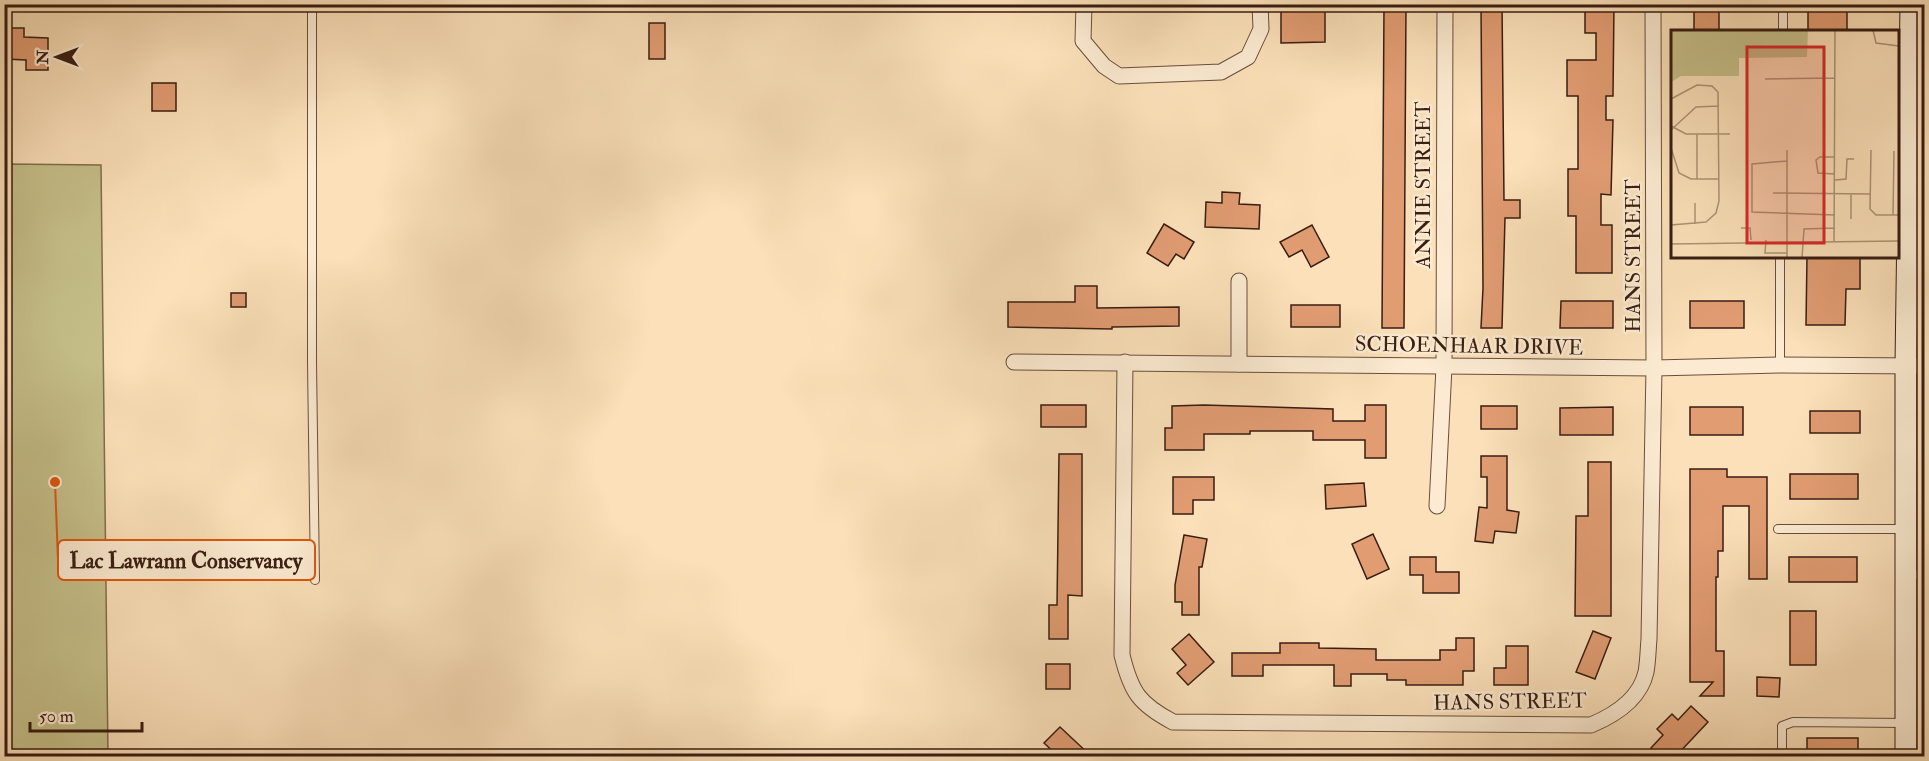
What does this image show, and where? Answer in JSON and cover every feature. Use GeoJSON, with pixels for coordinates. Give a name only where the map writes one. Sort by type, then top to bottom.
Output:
{"type":"FeatureCollection","features":[{"type":"Feature","properties":{"kind":"street"},"geometry":{"type":"LineString","coordinates":[[1083,4],[1083,40],[1104,66],[1119,76],[1221,72],[1248,57],[1261,29],[1260,4]]}},
{"type":"Feature","properties":{"kind":"street","name":"ANNIE STREET"},"geometry":{"type":"LineString","coordinates":[[1437,507],[1444,367],[1445,4]]}},
{"type":"Feature","properties":{"kind":"street","name":"HANS STREET"},"geometry":{"type":"LineString","coordinates":[[1125,362],[1122,655],[1135,692],[1152,711],[1173,722],[1591,725],[1608,718],[1624,707],[1637,691],[1646,673],[1647,662],[1654,368],[1653,4]]}},
{"type":"Feature","properties":{"kind":"street"},"geometry":{"type":"LineString","coordinates":[[1906,756],[1906,723],[1916,575],[1906,529],[1916,366],[1910,210],[1911,4]]}},
{"type":"Feature","properties":{"kind":"street"},"geometry":{"type":"LineString","coordinates":[[1239,281],[1239,364]]}},
{"type":"Feature","properties":{"kind":"street","name":"SCHOENHAAR DRIVE"},"geometry":{"type":"LineString","coordinates":[[1014,362],[1654,368],[1780,365],[1916,366]]}},
{"type":"Feature","properties":{"kind":"lane"},"geometry":{"type":"LineString","coordinates":[[312,4],[312,362],[315,580]]}},
{"type":"Feature","properties":{"kind":"lane"},"geometry":{"type":"LineString","coordinates":[[1783,4],[1783,30]]}},
{"type":"Feature","properties":{"kind":"lane"},"geometry":{"type":"LineString","coordinates":[[1780,258],[1780,365]]}},
{"type":"Feature","properties":{"kind":"lane"},"geometry":{"type":"LineString","coordinates":[[1778,529],[1906,529]]}},
{"type":"Feature","properties":{"kind":"lane"},"geometry":{"type":"LineString","coordinates":[[1782,756],[1782,726],[1793,722],[1906,723]]}},
{"type":"Feature","properties":{"kind":"shaded area"},"geometry":{"type":"Polygon","coordinates":[[[5,164],[101,165],[108,756],[5,756],[5,164]]]}},
{"type":"Feature","properties":{"kind":"building"},"geometry":{"type":"Polygon","coordinates":[[[1281,4],[1325,4],[1325,42],[1281,43],[1281,4]]]}},
{"type":"Feature","properties":{"kind":"building"},"geometry":{"type":"Polygon","coordinates":[[[1384,4],[1406,4],[1404,328],[1382,328],[1384,4]]]}},
{"type":"Feature","properties":{"kind":"building"},"geometry":{"type":"Polygon","coordinates":[[[1481,4],[1502,4],[1504,200],[1520,200],[1520,218],[1505,218],[1502,328],[1481,328],[1483,288],[1481,4]]]}},
{"type":"Feature","properties":{"kind":"building"},"geometry":{"type":"Polygon","coordinates":[[[1595,4],[1614,4],[1613,96],[1606,96],[1606,120],[1613,120],[1611,195],[1601,194],[1601,225],[1612,225],[1612,273],[1576,273],[1576,216],[1568,216],[1568,169],[1578,169],[1578,96],[1567,96],[1567,60],[1596,60],[1596,33],[1585,33],[1585,6],[1595,6],[1595,4]]]}},
{"type":"Feature","properties":{"kind":"building"},"geometry":{"type":"Polygon","coordinates":[[[1694,4],[1719,4],[1719,30],[1694,30],[1694,4]]]}},
{"type":"Feature","properties":{"kind":"building"},"geometry":{"type":"Polygon","coordinates":[[[1808,4],[1847,4],[1847,30],[1808,30],[1808,4]]]}},
{"type":"Feature","properties":{"kind":"building"},"geometry":{"type":"Polygon","coordinates":[[[649,23],[665,23],[665,59],[649,59],[649,23]]]}},
{"type":"Feature","properties":{"kind":"building"},"geometry":{"type":"Polygon","coordinates":[[[4,28],[24,28],[24,37],[48,38],[48,70],[26,70],[26,60],[4,59],[4,28]]]}},
{"type":"Feature","properties":{"kind":"building"},"geometry":{"type":"Polygon","coordinates":[[[152,83],[176,83],[176,111],[152,111],[152,83]]]}},
{"type":"Feature","properties":{"kind":"building"},"geometry":{"type":"Polygon","coordinates":[[[1222,192],[1240,193],[1239,204],[1260,205],[1259,229],[1205,227],[1206,202],[1222,203],[1222,192]]]}},
{"type":"Feature","properties":{"kind":"building"},"geometry":{"type":"Polygon","coordinates":[[[1164,224],[1194,242],[1184,259],[1176,254],[1168,266],[1147,253],[1164,224]]]}},
{"type":"Feature","properties":{"kind":"building"},"geometry":{"type":"Polygon","coordinates":[[[1312,225],[1329,257],[1311,267],[1302,250],[1289,257],[1280,242],[1312,225]]]}},
{"type":"Feature","properties":{"kind":"building"},"geometry":{"type":"Polygon","coordinates":[[[1807,258],[1860,258],[1860,289],[1846,289],[1845,325],[1806,325],[1807,258]]]}},
{"type":"Feature","properties":{"kind":"building"},"geometry":{"type":"Polygon","coordinates":[[[1075,286],[1097,286],[1097,308],[1179,307],[1179,326],[1112,327],[1112,329],[1008,327],[1008,302],[1075,302],[1075,286]]]}},
{"type":"Feature","properties":{"kind":"building"},"geometry":{"type":"Polygon","coordinates":[[[231,293],[246,293],[246,307],[231,307],[231,293]]]}},
{"type":"Feature","properties":{"kind":"building"},"geometry":{"type":"Polygon","coordinates":[[[1561,301],[1613,301],[1613,328],[1560,328],[1561,301]]]}},
{"type":"Feature","properties":{"kind":"building"},"geometry":{"type":"Polygon","coordinates":[[[1690,301],[1744,301],[1744,328],[1690,328],[1690,301]]]}},
{"type":"Feature","properties":{"kind":"building"},"geometry":{"type":"Polygon","coordinates":[[[1291,305],[1340,305],[1340,327],[1291,327],[1291,305]]]}},
{"type":"Feature","properties":{"kind":"building"},"geometry":{"type":"Polygon","coordinates":[[[1041,405],[1086,405],[1086,427],[1041,427],[1041,405]]]}},
{"type":"Feature","properties":{"kind":"building"},"geometry":{"type":"Polygon","coordinates":[[[1365,405],[1386,405],[1386,458],[1365,458],[1365,440],[1313,440],[1313,431],[1204,434],[1204,450],[1165,450],[1165,428],[1172,428],[1172,406],[1333,409],[1333,421],[1365,421],[1365,405]]]}},
{"type":"Feature","properties":{"kind":"building"},"geometry":{"type":"Polygon","coordinates":[[[1481,406],[1517,406],[1517,429],[1481,429],[1481,406]]]}},
{"type":"Feature","properties":{"kind":"building"},"geometry":{"type":"Polygon","coordinates":[[[1613,407],[1613,435],[1560,435],[1560,408],[1613,407]]]}},
{"type":"Feature","properties":{"kind":"building"},"geometry":{"type":"Polygon","coordinates":[[[1690,407],[1743,407],[1743,435],[1690,435],[1690,407]]]}},
{"type":"Feature","properties":{"kind":"building"},"geometry":{"type":"Polygon","coordinates":[[[1810,411],[1860,411],[1860,433],[1810,433],[1810,411]]]}},
{"type":"Feature","properties":{"kind":"building"},"geometry":{"type":"Polygon","coordinates":[[[1059,454],[1082,454],[1082,596],[1068,595],[1068,639],[1049,639],[1049,605],[1057,605],[1059,454]]]}},
{"type":"Feature","properties":{"kind":"building"},"geometry":{"type":"Polygon","coordinates":[[[1481,456],[1507,456],[1507,510],[1519,512],[1516,533],[1495,531],[1493,543],[1475,541],[1479,507],[1487,508],[1487,477],[1481,477],[1481,456]]]}},
{"type":"Feature","properties":{"kind":"building"},"geometry":{"type":"Polygon","coordinates":[[[1588,462],[1611,462],[1611,616],[1575,616],[1576,516],[1588,516],[1588,462]]]}},
{"type":"Feature","properties":{"kind":"building"},"geometry":{"type":"Polygon","coordinates":[[[1690,469],[1727,469],[1727,477],[1767,477],[1767,579],[1749,579],[1749,506],[1723,506],[1723,551],[1718,551],[1718,577],[1716,577],[1716,651],[1724,651],[1724,696],[1700,696],[1713,682],[1690,682],[1690,469]]]}},
{"type":"Feature","properties":{"kind":"building"},"geometry":{"type":"Polygon","coordinates":[[[1790,474],[1858,474],[1858,499],[1790,499],[1790,474]]]}},
{"type":"Feature","properties":{"kind":"building"},"geometry":{"type":"Polygon","coordinates":[[[1173,477],[1214,477],[1214,500],[1193,500],[1193,514],[1173,514],[1173,477]]]}},
{"type":"Feature","properties":{"kind":"building"},"geometry":{"type":"Polygon","coordinates":[[[1364,483],[1366,506],[1326,509],[1325,485],[1364,483]]]}},
{"type":"Feature","properties":{"kind":"building"},"geometry":{"type":"Polygon","coordinates":[[[1373,534],[1389,569],[1367,579],[1352,544],[1373,534]]]}},
{"type":"Feature","properties":{"kind":"building"},"geometry":{"type":"Polygon","coordinates":[[[1184,535],[1207,539],[1202,567],[1199,567],[1199,615],[1182,615],[1182,602],[1175,602],[1175,585],[1184,535]]]}},
{"type":"Feature","properties":{"kind":"building"},"geometry":{"type":"Polygon","coordinates":[[[1410,557],[1436,557],[1436,572],[1459,572],[1459,593],[1423,593],[1423,575],[1410,575],[1410,557]]]}},
{"type":"Feature","properties":{"kind":"building"},"geometry":{"type":"Polygon","coordinates":[[[1789,557],[1857,557],[1857,582],[1789,582],[1789,557]]]}},
{"type":"Feature","properties":{"kind":"building"},"geometry":{"type":"Polygon","coordinates":[[[1790,611],[1816,611],[1816,665],[1790,665],[1790,611]]]}},
{"type":"Feature","properties":{"kind":"building"},"geometry":{"type":"Polygon","coordinates":[[[1593,631],[1611,638],[1595,679],[1576,672],[1593,631]]]}},
{"type":"Feature","properties":{"kind":"building"},"geometry":{"type":"Polygon","coordinates":[[[1189,634],[1214,662],[1188,685],[1177,673],[1186,665],[1172,649],[1189,634]]]}},
{"type":"Feature","properties":{"kind":"building"},"geometry":{"type":"Polygon","coordinates":[[[1456,638],[1474,638],[1474,671],[1463,671],[1463,685],[1406,685],[1406,680],[1387,680],[1387,674],[1351,674],[1351,686],[1334,686],[1334,665],[1263,665],[1263,676],[1232,676],[1232,653],[1280,653],[1280,643],[1319,643],[1319,648],[1376,649],[1376,660],[1440,660],[1440,650],[1456,650],[1456,638]]]}},
{"type":"Feature","properties":{"kind":"building"},"geometry":{"type":"Polygon","coordinates":[[[1506,646],[1528,646],[1528,685],[1494,685],[1494,668],[1506,668],[1506,646]]]}},
{"type":"Feature","properties":{"kind":"building"},"geometry":{"type":"Polygon","coordinates":[[[1046,664],[1070,664],[1070,689],[1046,689],[1046,664]]]}},
{"type":"Feature","properties":{"kind":"building"},"geometry":{"type":"Polygon","coordinates":[[[1757,677],[1780,678],[1779,697],[1757,696],[1757,677]]]}},
{"type":"Feature","properties":{"kind":"building"},"geometry":{"type":"Polygon","coordinates":[[[1691,706],[1708,722],[1676,756],[1660,756],[1651,748],[1663,735],[1657,729],[1672,714],[1678,720],[1691,706]]]}},
{"type":"Feature","properties":{"kind":"building"},"geometry":{"type":"Polygon","coordinates":[[[1060,727],[1091,756],[1058,756],[1044,743],[1060,727]]]}},
{"type":"Feature","properties":{"kind":"building"},"geometry":{"type":"Polygon","coordinates":[[[1807,738],[1858,738],[1858,756],[1807,756],[1807,738]]]}},
{"type":"Feature","properties":{"kind":"place","name":"Lac Lawrann Conservancy"},"geometry":{"type":"Point","coordinates":[55,482]}}]}
